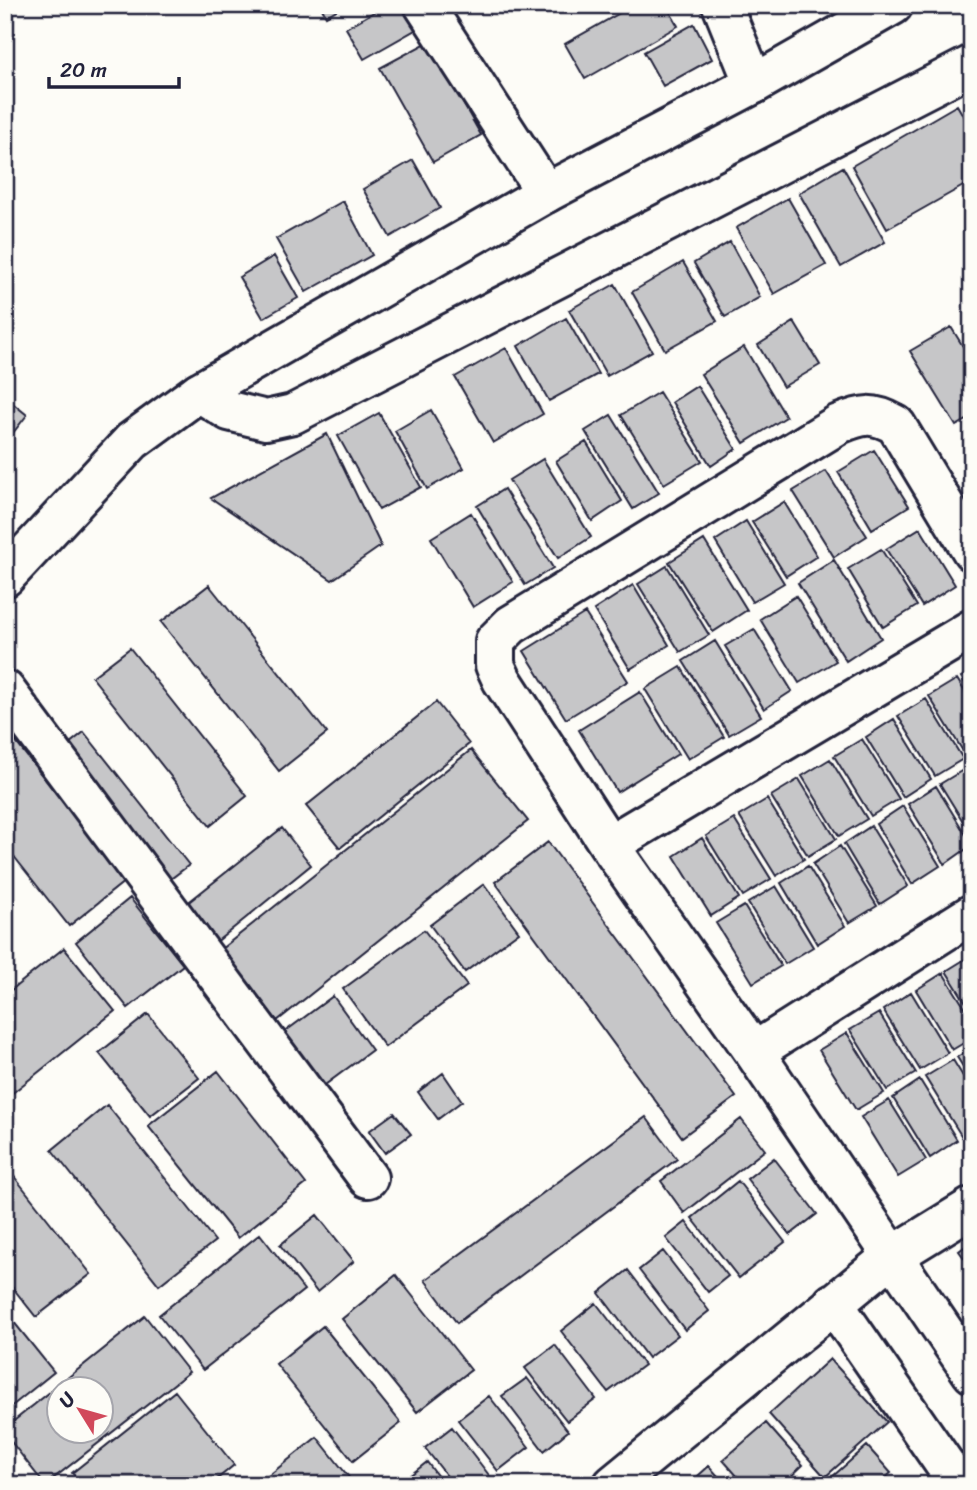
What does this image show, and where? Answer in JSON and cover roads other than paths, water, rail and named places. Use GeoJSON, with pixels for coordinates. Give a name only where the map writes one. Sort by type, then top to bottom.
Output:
{"type":"FeatureCollection","features":[{"type":"Feature","properties":{"kind":"street"},"geometry":{"type":"LineString","coordinates":[[424,5],[546,193]]}},
{"type":"Feature","properties":{"kind":"street"},"geometry":{"type":"LineString","coordinates":[[722,5],[754,84]]}},
{"type":"Feature","properties":{"kind":"street"},"geometry":{"type":"LineString","coordinates":[[5,577],[132,441],[199,392],[546,193],[754,84],[892,5]]}},
{"type":"Feature","properties":{"kind":"street"},"geometry":{"type":"LineString","coordinates":[[199,392],[229,411],[266,421],[293,414],[972,65]]}},
{"type":"Feature","properties":{"kind":"street"},"geometry":{"type":"LineString","coordinates":[[972,551],[896,425],[878,415],[857,417],[839,424],[511,625],[495,641],[495,665],[610,845],[972,1373]]}},
{"type":"Feature","properties":{"kind":"street"},"geometry":{"type":"LineString","coordinates":[[610,845],[972,629]]}},
{"type":"Feature","properties":{"kind":"street"},"geometry":{"type":"LineString","coordinates":[[5,690],[368,1178]]}},
{"type":"Feature","properties":{"kind":"street"},"geometry":{"type":"LineString","coordinates":[[754,1052],[972,914]]}},
{"type":"Feature","properties":{"kind":"street"},"geometry":{"type":"LineString","coordinates":[[613,1485],[891,1257],[972,1208]]}},
{"type":"Feature","properties":{"kind":"street"},"geometry":{"type":"LineString","coordinates":[[833,1303],[960,1485]]}}]}
